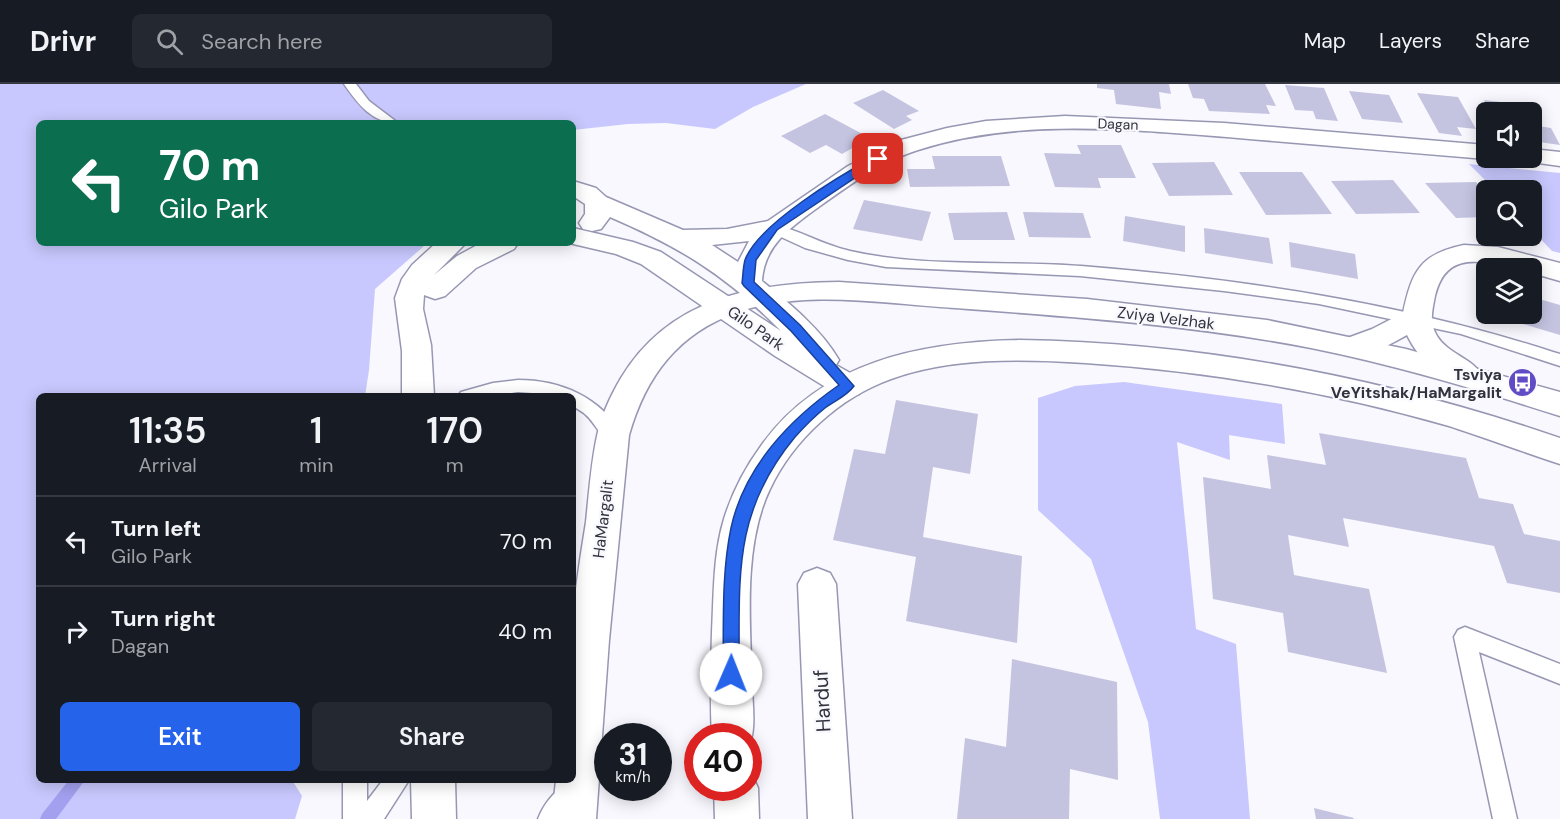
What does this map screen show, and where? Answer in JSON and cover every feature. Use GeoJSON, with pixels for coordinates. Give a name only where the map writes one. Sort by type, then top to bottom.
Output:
{"type":"FeatureCollection","features":[{"type":"Feature","properties":{"kind":"street","name":"Dagan"},"geometry":{"type":"LineString","coordinates":[[755,290],[751,259],[773,228],[853,172],[897,150],[945,135],[1011,126],[1136,124],[1476,151]]}},
{"type":"Feature","properties":{"kind":"street"},"geometry":{"type":"LineString","coordinates":[[1542,157],[1560,159]]}},
{"type":"Feature","properties":{"kind":"street","name":"Gilo Park"},"geometry":{"type":"LineString","coordinates":[[576,189],[587,193],[597,202],[680,238],[724,265],[755,290],[809,342],[848,386]]}},
{"type":"Feature","properties":{"kind":"street"},"geometry":{"type":"LineString","coordinates":[[576,233],[594,221],[599,208],[597,202]]}},
{"type":"Feature","properties":{"kind":"street","name":"Dagan"},"geometry":{"type":"LineString","coordinates":[[680,238],[727,237],[773,228]]}},
{"type":"Feature","properties":{"kind":"street","name":"Gilo Park"},"geometry":{"type":"LineString","coordinates":[[576,236],[651,258],[786,349],[848,386]]}},
{"type":"Feature","properties":{"kind":"street"},"geometry":{"type":"LineString","coordinates":[[418,393],[416,342],[409,308],[409,294],[429,263],[449,246]]}},
{"type":"Feature","properties":{"kind":"street"},"geometry":{"type":"LineString","coordinates":[[416,342],[426,307],[440,285],[458,267],[497,246]]}},
{"type":"Feature","properties":{"kind":"street"},"geometry":{"type":"LineString","coordinates":[[1467,375],[1436,357],[1425,345],[1416,318],[1427,278],[1437,263],[1456,254],[1476,254],[1560,272]]}},
{"type":"Feature","properties":{"kind":"street","name":"HaMargalit"},"geometry":{"type":"LineString","coordinates":[[575,801],[613,435],[624,398],[641,369],[682,329],[755,290]]}},
{"type":"Feature","properties":{"kind":"street","name":"Zviya VeIzhak"},"geometry":{"type":"LineString","coordinates":[[755,290],[1027,303],[1153,315],[1309,338],[1353,347],[1467,375],[1560,404]]}},
{"type":"Feature","properties":{"kind":"street"},"geometry":{"type":"LineString","coordinates":[[1353,347],[1377,339],[1416,318]]}},
{"type":"Feature","properties":{"kind":"street"},"geometry":{"type":"LineString","coordinates":[[732,723],[733,572],[739,526],[753,488],[768,461],[807,416],[848,386],[879,372],[907,363],[985,352],[1071,352],[1181,359],[1263,372],[1365,393],[1505,432],[1560,451]]}},
{"type":"Feature","properties":{"kind":"street","name":"Harduf"},"geometry":{"type":"LineString","coordinates":[[817,584],[830,819]]}},
{"type":"Feature","properties":{"kind":"street"},"geometry":{"type":"LineString","coordinates":[[433,783],[434,819]]}},
{"type":"Feature","properties":{"kind":"street"},"geometry":{"type":"LineString","coordinates":[[736,801],[737,819]]}},
{"type":"Feature","properties":{"kind":"lane"},"geometry":{"type":"LineString","coordinates":[[351,84],[365,104],[388,120]]}},
{"type":"Feature","properties":{"kind":"lane"},"geometry":{"type":"LineString","coordinates":[[773,228],[816,247],[842,255],[889,264],[1068,270],[1164,279],[1332,301],[1462,329],[1560,360]]}},
{"type":"Feature","properties":{"kind":"lane"},"geometry":{"type":"LineString","coordinates":[[480,393],[510,386],[532,385],[558,393]]}},
{"type":"Feature","properties":{"kind":"lane"},"geometry":{"type":"LineString","coordinates":[[576,400],[592,410],[613,435]]}},
{"type":"Feature","properties":{"kind":"lane"},"geometry":{"type":"LineString","coordinates":[[1505,819],[1465,637],[1560,674]]}},
{"type":"Feature","properties":{"kind":"lane"},"geometry":{"type":"LineString","coordinates":[[355,783],[355,819]]}},
{"type":"Feature","properties":{"kind":"lane"},"geometry":{"type":"LineString","coordinates":[[369,819],[395,783]]}},
{"type":"Feature","properties":{"kind":"lane"},"geometry":{"type":"LineString","coordinates":[[550,819],[575,801]]}},
{"type":"Feature","properties":{"kind":"shaded area"},"geometry":{"type":"Polygon","coordinates":[[[0,84],[806,84],[753,107],[715,129],[666,123],[628,124],[576,130],[576,120],[36,120],[36,246],[424,246],[375,289],[365,393],[36,393],[36,783],[294,783],[302,796],[295,819],[0,819],[0,84]]]}},
{"type":"Feature","properties":{"kind":"shaded area"},"geometry":{"type":"Polygon","coordinates":[[[1469,164],[1476,165],[1476,168],[1509,168],[1560,173],[1560,253],[1552,251],[1542,240],[1542,180],[1485,180],[1469,164]]]}},
{"type":"Feature","properties":{"kind":"shaded area"},"geometry":{"type":"Polygon","coordinates":[[[1124,382],[1282,404],[1285,444],[1229,435],[1230,460],[1177,442],[1196,629],[1236,644],[1250,819],[1160,819],[1148,722],[1091,559],[1038,510],[1038,398],[1075,386],[1124,382]]]}},
{"type":"Feature","properties":{"kind":"building"},"geometry":{"type":"Polygon","coordinates":[[[1097,84],[1169,84],[1171,94],[1159,92],[1161,109],[1116,104],[1114,90],[1097,88],[1097,84]]]}},
{"type":"Feature","properties":{"kind":"building"},"geometry":{"type":"Polygon","coordinates":[[[1188,84],[1265,84],[1276,106],[1266,105],[1270,114],[1209,111],[1204,99],[1193,98],[1188,84]]]}},
{"type":"Feature","properties":{"kind":"building"},"geometry":{"type":"Polygon","coordinates":[[[1285,85],[1324,88],[1338,121],[1316,119],[1313,111],[1295,110],[1285,85]]]}},
{"type":"Feature","properties":{"kind":"building"},"geometry":{"type":"Polygon","coordinates":[[[883,90],[919,111],[906,116],[912,120],[894,129],[853,103],[883,90]]]}},
{"type":"Feature","properties":{"kind":"building"},"geometry":{"type":"Polygon","coordinates":[[[1349,91],[1389,95],[1403,123],[1362,119],[1349,91]]]}},
{"type":"Feature","properties":{"kind":"building"},"geometry":{"type":"Polygon","coordinates":[[[1417,93],[1458,97],[1476,129],[1457,127],[1462,136],[1439,133],[1417,93]]]}},
{"type":"Feature","properties":{"kind":"building"},"geometry":{"type":"Polygon","coordinates":[[[825,114],[870,138],[842,154],[826,145],[810,153],[781,136],[825,114]]]}},
{"type":"Feature","properties":{"kind":"building"},"geometry":{"type":"Polygon","coordinates":[[[1542,127],[1551,128],[1560,145],[1542,142],[1542,127]]]}},
{"type":"Feature","properties":{"kind":"building"},"geometry":{"type":"Polygon","coordinates":[[[1077,145],[1121,145],[1136,178],[1098,178],[1101,188],[1055,187],[1044,153],[1081,154],[1077,145]]]}},
{"type":"Feature","properties":{"kind":"building"},"geometry":{"type":"Polygon","coordinates":[[[932,156],[1001,156],[1010,186],[910,187],[907,169],[935,169],[932,156]]]}},
{"type":"Feature","properties":{"kind":"building"},"geometry":{"type":"Polygon","coordinates":[[[1214,162],[1233,195],[1169,196],[1152,163],[1214,162]]]}},
{"type":"Feature","properties":{"kind":"building"},"geometry":{"type":"Polygon","coordinates":[[[1239,172],[1302,172],[1332,214],[1266,215],[1239,172]]]}},
{"type":"Feature","properties":{"kind":"building"},"geometry":{"type":"Polygon","coordinates":[[[1393,180],[1420,213],[1356,214],[1331,181],[1393,180]]]}},
{"type":"Feature","properties":{"kind":"building"},"geometry":{"type":"Polygon","coordinates":[[[1476,182],[1476,217],[1456,218],[1425,183],[1476,182]]]}},
{"type":"Feature","properties":{"kind":"building"},"geometry":{"type":"Polygon","coordinates":[[[864,200],[931,212],[922,241],[853,229],[864,200]]]}},
{"type":"Feature","properties":{"kind":"building"},"geometry":{"type":"Polygon","coordinates":[[[1007,212],[1015,240],[954,240],[948,213],[1007,212]]]}},
{"type":"Feature","properties":{"kind":"building"},"geometry":{"type":"Polygon","coordinates":[[[1023,212],[1083,213],[1091,238],[1029,237],[1023,212]]]}},
{"type":"Feature","properties":{"kind":"building"},"geometry":{"type":"Polygon","coordinates":[[[1125,216],[1185,226],[1185,252],[1123,241],[1125,216]]]}},
{"type":"Feature","properties":{"kind":"building"},"geometry":{"type":"Polygon","coordinates":[[[1204,228],[1269,238],[1273,264],[1205,253],[1204,228]]]}},
{"type":"Feature","properties":{"kind":"building"},"geometry":{"type":"Polygon","coordinates":[[[1289,242],[1355,254],[1358,279],[1291,267],[1289,242]]]}},
{"type":"Feature","properties":{"kind":"building"},"geometry":{"type":"Polygon","coordinates":[[[1542,300],[1560,305],[1560,335],[1523,324],[1542,324],[1542,300]]]}},
{"type":"Feature","properties":{"kind":"building"},"geometry":{"type":"Polygon","coordinates":[[[896,400],[978,414],[970,474],[933,467],[923,537],[1022,556],[1017,643],[906,621],[916,557],[833,540],[854,449],[885,454],[896,400]]]}},
{"type":"Feature","properties":{"kind":"building"},"geometry":{"type":"Polygon","coordinates":[[[1319,433],[1466,458],[1479,498],[1513,504],[1524,534],[1560,541],[1560,593],[1507,583],[1494,546],[1343,518],[1349,547],[1288,535],[1294,575],[1369,589],[1387,673],[1288,652],[1283,613],[1213,599],[1203,477],[1271,489],[1267,455],[1326,465],[1319,433]]]}},
{"type":"Feature","properties":{"kind":"building"},"geometry":{"type":"Polygon","coordinates":[[[1012,659],[1117,682],[1118,780],[1070,769],[1069,819],[957,819],[965,738],[1006,747],[1012,659]]]}},
{"type":"Feature","properties":{"kind":"building"},"geometry":{"type":"Polygon","coordinates":[[[1314,808],[1354,818],[1316,819],[1314,808]]]}},
{"type":"Feature","properties":{"kind":"waterway"},"geometry":{"type":"LineString","coordinates":[[47,819],[76,783]]}},
{"type":"Feature","properties":{"kind":"place","name":"Tsviya VeYitshak/HaMargalit"},"geometry":{"type":"Point","coordinates":[1523,383]}},
{"type":"Feature","properties":{"kind":"route"},"geometry":{"type":"LineString","coordinates":[[731,674],[733,572],[739,526],[753,488],[768,461],[792,430],[819,405],[848,386],[809,342],[748,283],[751,259],[773,228],[853,172],[878,159]]}}]}
